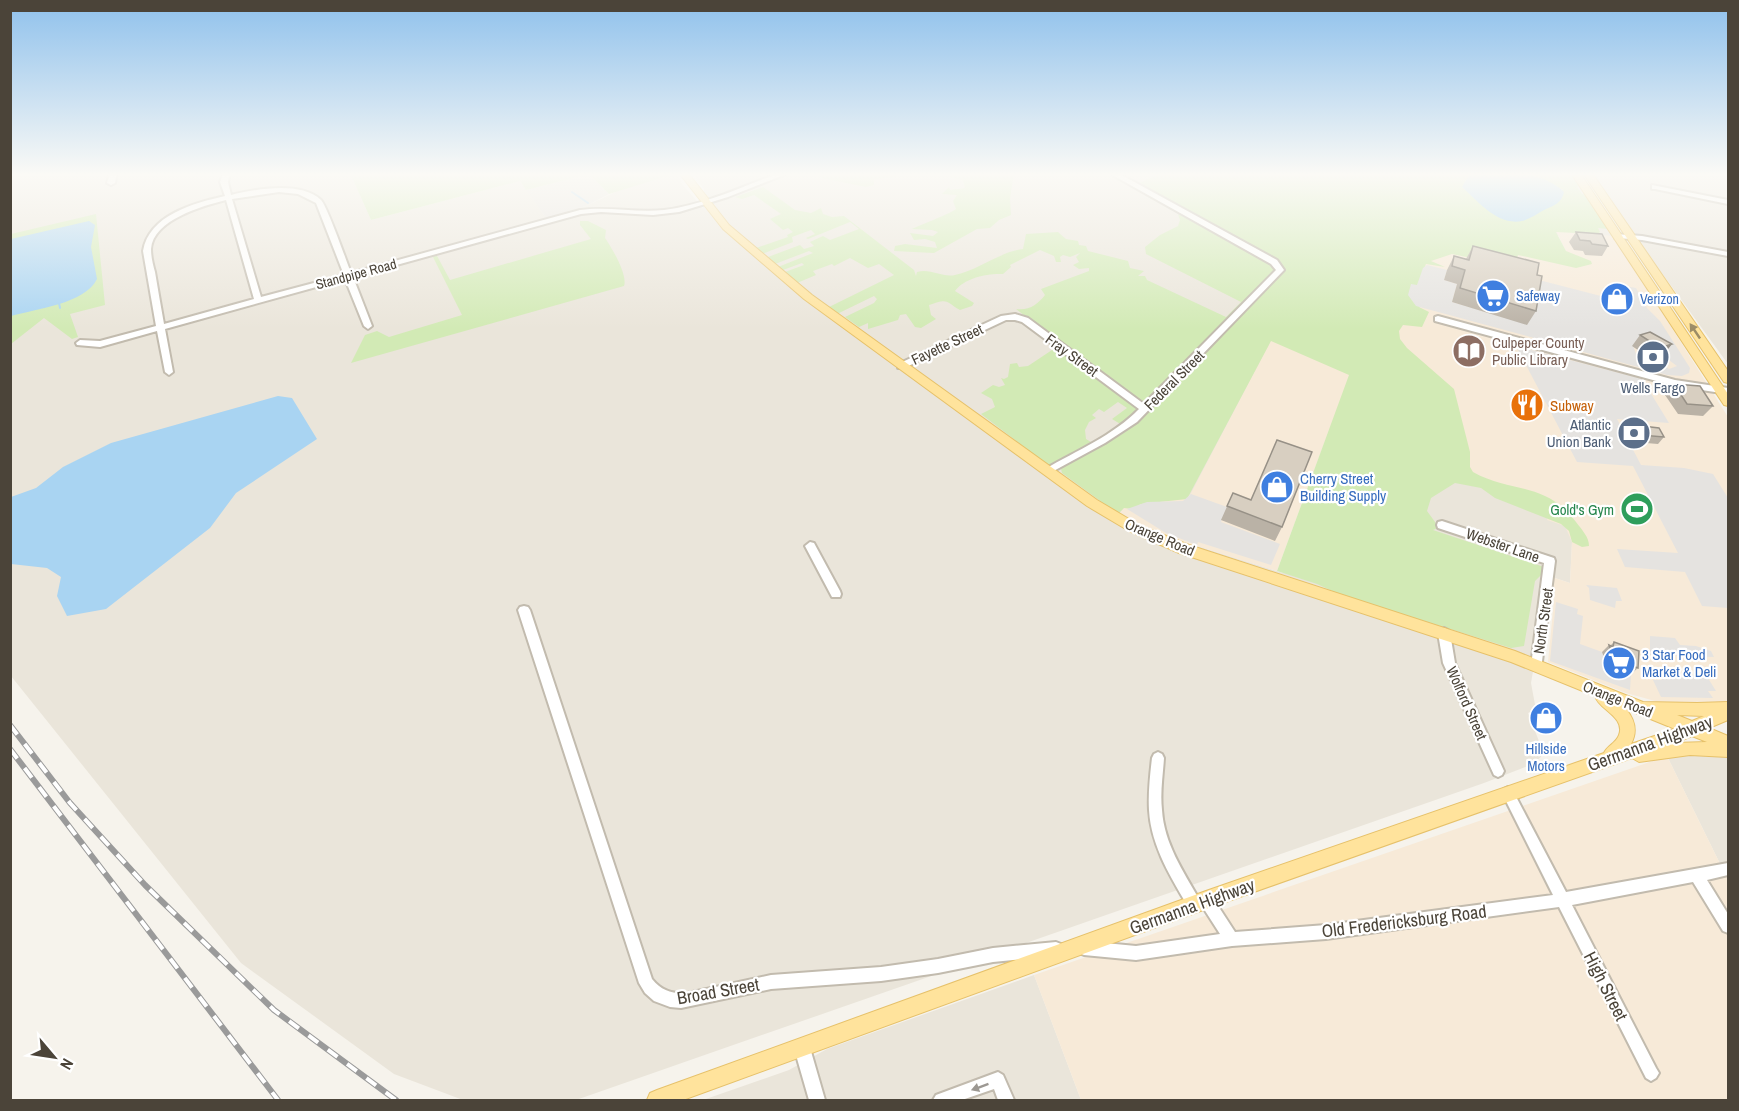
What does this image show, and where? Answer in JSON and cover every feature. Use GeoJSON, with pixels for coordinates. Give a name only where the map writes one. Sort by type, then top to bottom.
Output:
{"type":"FeatureCollection","features":[{"type":"Feature","properties":{"kind":"main road","name":"Orange Road"},"geometry":{"type":"LineString","coordinates":[[725,225],[808,297],[1111,515],[1164,542],[1444,633],[1536,666],[1728,743]]}},
{"type":"Feature","properties":{"kind":"main road"},"geometry":{"type":"LineString","coordinates":[[1610,225],[1724,391],[1728,402]]}},
{"type":"Feature","properties":{"kind":"main road"},"geometry":{"type":"LineString","coordinates":[[1623,225],[1728,379]]}},
{"type":"Feature","properties":{"kind":"main road"},"geometry":{"type":"LineString","coordinates":[[1588,687],[1620,714],[1629,732],[1623,746],[1601,761]]}},
{"type":"Feature","properties":{"kind":"main road"},"geometry":{"type":"LineString","coordinates":[[1638,707],[1697,710],[1728,708]]}},
{"type":"Feature","properties":{"kind":"main road","name":"Germanna Highway"},"geometry":{"type":"LineString","coordinates":[[657,1101],[1200,903],[1692,729],[1728,713]]}},
{"type":"Feature","properties":{"kind":"main road"},"geometry":{"type":"LineString","coordinates":[[1601,761],[1672,749],[1728,750]]}},
{"type":"Feature","properties":{"kind":"street"},"geometry":{"type":"LineString","coordinates":[[161,225],[154,231],[147,250],[169,372]]}},
{"type":"Feature","properties":{"kind":"street"},"geometry":{"type":"LineString","coordinates":[[236,225],[258,300]]}},
{"type":"Feature","properties":{"kind":"street"},"geometry":{"type":"LineString","coordinates":[[328,225],[368,326]]}},
{"type":"Feature","properties":{"kind":"street","name":"Standpipe Road"},"geometry":{"type":"LineString","coordinates":[[80,343],[100,344],[536,225]]}},
{"type":"Feature","properties":{"kind":"street","name":"Federal Street"},"geometry":{"type":"LineString","coordinates":[[1048,471],[1110,437],[1146,409],[1277,275],[1281,267],[1205,225]]}},
{"type":"Feature","properties":{"kind":"street"},"geometry":{"type":"LineString","coordinates":[[1618,236],[1728,254]]}},
{"type":"Feature","properties":{"kind":"street","name":"Fray Street"},"geometry":{"type":"LineString","coordinates":[[994,322],[1009,317],[1025,320],[1146,409]]}},
{"type":"Feature","properties":{"kind":"street"},"geometry":{"type":"LineString","coordinates":[[1438,319],[1675,383],[1724,391]]}},
{"type":"Feature","properties":{"kind":"street","name":"Fayette Street"},"geometry":{"type":"LineString","coordinates":[[901,366],[994,322]]}},
{"type":"Feature","properties":{"kind":"street","name":"Webster Lane"},"geometry":{"type":"LineString","coordinates":[[1442,525],[1550,561],[1549,576]]}},
{"type":"Feature","properties":{"kind":"street"},"geometry":{"type":"LineString","coordinates":[[810,546],[836,594]]}},
{"type":"Feature","properties":{"kind":"street","name":"North Street"},"geometry":{"type":"LineString","coordinates":[[1536,666],[1549,576]]}},
{"type":"Feature","properties":{"kind":"street","name":"Broad Street"},"geometry":{"type":"LineString","coordinates":[[525,610],[646,983],[653,992],[663,998],[682,1001],[771,982],[881,974],[993,955],[1078,948]]}},
{"type":"Feature","properties":{"kind":"street","name":"Wolford Street"},"geometry":{"type":"LineString","coordinates":[[1444,633],[1445,649],[1451,669],[1498,771]]}},
{"type":"Feature","properties":{"kind":"street"},"geometry":{"type":"LineString","coordinates":[[1158,758],[1155,800],[1158,829],[1172,864],[1200,903],[1232,939]]}},
{"type":"Feature","properties":{"kind":"street"},"geometry":{"type":"LineString","coordinates":[[1508,793],[1561,899]]}},
{"type":"Feature","properties":{"kind":"street","name":"Old Fredericksburg Road"},"geometry":{"type":"LineString","coordinates":[[1078,948],[1136,952],[1232,939],[1326,932],[1561,899],[1728,869]]}},
{"type":"Feature","properties":{"kind":"street"},"geometry":{"type":"LineString","coordinates":[[1696,875],[1728,926]]}},
{"type":"Feature","properties":{"kind":"street","name":"High Street"},"geometry":{"type":"LineString","coordinates":[[1561,899],[1651,1073]]}},
{"type":"Feature","properties":{"kind":"street"},"geometry":{"type":"LineString","coordinates":[[802,1048],[818,1101]]}},
{"type":"Feature","properties":{"kind":"street"},"geometry":{"type":"LineString","coordinates":[[941,1101],[998,1080],[1006,1101]]}},
{"type":"Feature","properties":{"kind":"shaded area"},"geometry":{"type":"Polygon","coordinates":[[[11,225],[1607,225],[1614,236],[1455,236],[1156,533],[1283,573],[1329,430],[1549,509],[1569,531],[1572,542],[1570,583],[1549,576],[1531,683],[1536,710],[1528,713],[1544,754],[1533,764],[576,1100],[463,1100],[394,1074],[241,963],[11,676],[11,225]]]}},
{"type":"Feature","properties":{"kind":"shaded area"},"geometry":{"type":"Polygon","coordinates":[[[1627,225],[1728,225],[1728,364],[1627,225]]]}},
{"type":"Feature","properties":{"kind":"shaded area"},"geometry":{"type":"Polygon","coordinates":[[[1556,231],[1614,236],[1728,417],[1728,700],[1717,704],[1666,704],[1626,693],[1548,662],[1555,590],[1547,586],[1549,576],[1570,583],[1572,542],[1565,526],[1547,520],[1549,509],[1329,430],[1277,571],[1152,532],[1118,514],[1138,493],[1190,495],[1271,340],[1371,313],[1455,236],[1573,266],[1556,231]]]}},
{"type":"Feature","properties":{"kind":"shaded area"},"geometry":{"type":"Polygon","coordinates":[[[1427,265],[1447,270],[1444,280],[1457,284],[1452,302],[1527,324],[1535,279],[1624,302],[1625,286],[1636,288],[1647,308],[1660,321],[1690,368],[1689,373],[1682,376],[1667,375],[1576,350],[1572,346],[1571,348],[1416,306],[1408,295],[1411,284],[1417,285],[1423,268],[1427,265]],[[1633,345],[1636,354],[1642,358],[1638,359],[1640,361],[1654,358],[1669,369],[1677,366],[1662,355],[1633,345]]]}},
{"type":"Feature","properties":{"kind":"shaded area"},"geometry":{"type":"Polygon","coordinates":[[[1516,346],[1642,379],[1669,423],[1617,419],[1641,465],[1684,468],[1713,474],[1728,498],[1728,608],[1702,606],[1685,572],[1625,567],[1617,549],[1678,553],[1633,466],[1577,462],[1516,346]]]}},
{"type":"Feature","properties":{"kind":"shaded area"},"geometry":{"type":"Polygon","coordinates":[[[1191,494],[1227,507],[1221,522],[1280,544],[1271,565],[1198,542],[1197,545],[1166,533],[1127,509],[1147,502],[1183,501],[1191,494]]]}},
{"type":"Feature","properties":{"kind":"shaded area"},"geometry":{"type":"Polygon","coordinates":[[[1586,585],[1617,588],[1622,601],[1616,601],[1615,608],[1590,600],[1589,588],[1586,585]]]}},
{"type":"Feature","properties":{"kind":"shaded area"},"geometry":{"type":"Polygon","coordinates":[[[1556,602],[1578,609],[1577,614],[1583,616],[1580,644],[1602,652],[1607,666],[1631,674],[1630,690],[1550,661],[1556,602]]]}},
{"type":"Feature","properties":{"kind":"shaded area"},"geometry":{"type":"Polygon","coordinates":[[[1650,636],[1675,638],[1680,645],[1696,646],[1711,651],[1714,657],[1650,655],[1650,636]]]}},
{"type":"Feature","properties":{"kind":"shaded area"},"geometry":{"type":"Polygon","coordinates":[[[1659,674],[1706,675],[1716,691],[1708,691],[1713,698],[1661,697],[1653,680],[1662,680],[1659,674]]]}},
{"type":"Feature","properties":{"kind":"shaded area"},"geometry":{"type":"Polygon","coordinates":[[[1724,753],[1728,755],[1728,880],[1667,756],[1724,753]]]}},
{"type":"Feature","properties":{"kind":"shaded area"},"geometry":{"type":"Polygon","coordinates":[[[1667,756],[1728,880],[1728,1100],[1081,1100],[1034,975],[1667,756]]]}},
{"type":"Feature","properties":{"kind":"shaded area"},"geometry":{"type":"Polygon","coordinates":[[[1034,975],[1081,1100],[703,1100],[789,1070],[827,1049],[1034,975]]]}},
{"type":"Feature","properties":{"kind":"green space"},"geometry":{"type":"Polygon","coordinates":[[[50,225],[97,225],[105,305],[70,314],[78,337],[72,339],[44,318],[11,344],[11,234],[50,225]]]}},
{"type":"Feature","properties":{"kind":"green space"},"geometry":{"type":"Polygon","coordinates":[[[580,225],[596,225],[606,230],[605,238],[622,269],[624,286],[351,363],[365,335],[377,331],[389,337],[462,315],[432,255],[436,254],[450,280],[591,239],[580,225]]]}},
{"type":"Feature","properties":{"kind":"green space"},"geometry":{"type":"Polygon","coordinates":[[[777,225],[843,225],[808,239],[806,238],[815,234],[811,230],[792,237],[793,242],[762,254],[756,248],[788,237],[787,235],[793,232],[788,228],[783,230],[777,225]]]}},
{"type":"Feature","properties":{"kind":"green space"},"geometry":{"type":"Polygon","coordinates":[[[854,225],[914,270],[916,276],[917,272],[922,271],[950,276],[964,273],[1023,249],[1026,234],[1058,232],[1066,239],[1078,241],[1079,245],[1086,246],[1088,251],[1128,261],[1130,268],[1144,271],[1138,276],[1145,276],[1147,280],[1226,317],[1241,302],[1146,254],[1145,247],[1178,225],[1199,225],[1271,263],[1277,270],[1122,425],[1112,419],[1127,408],[1118,402],[1104,412],[1099,409],[1092,415],[1096,418],[1089,422],[1085,430],[1086,439],[1091,442],[1049,466],[981,414],[995,407],[992,399],[981,393],[993,385],[999,387],[1005,385],[1001,378],[1008,377],[1010,364],[1017,363],[1019,367],[1028,366],[1061,344],[1016,309],[1029,308],[1036,304],[1045,295],[1041,289],[1089,271],[1089,268],[1079,269],[1073,265],[1079,262],[1076,257],[1080,253],[1070,257],[1063,255],[1060,257],[1061,262],[1056,262],[1054,256],[1040,250],[1010,265],[1011,267],[1003,274],[990,274],[970,280],[955,291],[974,303],[972,306],[960,310],[946,301],[929,305],[931,315],[936,319],[921,328],[915,327],[906,314],[900,315],[898,320],[868,329],[868,323],[859,327],[845,317],[874,303],[877,299],[874,296],[837,314],[829,307],[894,275],[879,264],[868,268],[850,258],[834,266],[832,264],[813,271],[816,275],[797,283],[785,272],[804,265],[802,263],[783,270],[778,267],[813,253],[809,251],[775,264],[768,257],[800,245],[804,249],[814,246],[810,242],[823,236],[830,240],[859,229],[854,225]]]}},
{"type":"Feature","properties":{"kind":"green space"},"geometry":{"type":"Polygon","coordinates":[[[922,225],[994,225],[990,228],[977,229],[934,253],[894,251],[895,246],[905,244],[937,248],[935,242],[925,239],[914,240],[910,233],[933,236],[938,232],[912,229],[922,225]]]}},
{"type":"Feature","properties":{"kind":"green space"},"geometry":{"type":"Polygon","coordinates":[[[1210,225],[1606,225],[1609,229],[1598,228],[1600,232],[1598,234],[1556,232],[1566,251],[1591,261],[1592,264],[1576,268],[1518,255],[1514,267],[1452,254],[1431,261],[1445,267],[1426,264],[1417,286],[1419,307],[1429,312],[1422,327],[1403,325],[1399,331],[1400,339],[1407,348],[1454,389],[1470,452],[1470,467],[1473,472],[1487,479],[1540,494],[1552,500],[1576,522],[1588,540],[1589,546],[1582,547],[1572,542],[1569,531],[1561,524],[1495,498],[1481,488],[1455,483],[1431,498],[1427,511],[1438,526],[1433,530],[1544,567],[1542,574],[1535,581],[1524,646],[1511,648],[1341,595],[1317,584],[1277,571],[1349,375],[1271,341],[1187,499],[1141,504],[1132,509],[1124,508],[1118,514],[1062,473],[1061,469],[1068,463],[1122,434],[1141,420],[1283,272],[1283,266],[1271,257],[1210,225]]]}},
{"type":"Feature","properties":{"kind":"water"},"geometry":{"type":"Polygon","coordinates":[[[72,225],[95,225],[91,247],[97,279],[91,287],[71,300],[11,316],[11,239],[72,225]]]}},
{"type":"Feature","properties":{"kind":"water"},"geometry":{"type":"Polygon","coordinates":[[[278,396],[292,398],[317,439],[236,493],[210,528],[106,609],[67,616],[57,596],[61,577],[47,568],[11,564],[11,497],[36,488],[63,467],[111,443],[278,396]]]}},
{"type":"Feature","properties":{"kind":"building"},"geometry":{"type":"Polygon","coordinates":[[[1576,232],[1602,234],[1608,246],[1580,240],[1576,232]]]}},
{"type":"Feature","properties":{"kind":"building"},"geometry":{"type":"Polygon","coordinates":[[[1473,246],[1539,263],[1537,275],[1542,276],[1536,311],[1460,288],[1465,270],[1452,266],[1454,256],[1469,260],[1473,246]]]}},
{"type":"Feature","properties":{"kind":"building"},"geometry":{"type":"Polygon","coordinates":[[[1650,332],[1672,344],[1660,348],[1640,335],[1650,332]]]}},
{"type":"Feature","properties":{"kind":"building"},"geometry":{"type":"Polygon","coordinates":[[[1674,384],[1700,386],[1713,406],[1687,404],[1674,384]]]}},
{"type":"Feature","properties":{"kind":"building"},"geometry":{"type":"Polygon","coordinates":[[[1634,425],[1659,428],[1664,437],[1640,435],[1634,425]]]}},
{"type":"Feature","properties":{"kind":"building","name":"Cherry Street Building Supply"},"geometry":{"type":"Polygon","coordinates":[[[1277,440],[1312,452],[1282,527],[1227,506],[1233,493],[1251,500],[1277,440]]]}},
{"type":"Feature","properties":{"kind":"building"},"geometry":{"type":"Polygon","coordinates":[[[1614,642],[1639,651],[1638,668],[1614,659],[1609,645],[1613,647],[1614,642]]]}},
{"type":"Feature","properties":{"kind":"waterway"},"geometry":{"type":"LineString","coordinates":[[59,303],[60,308]]}},
{"type":"Feature","properties":{"kind":"railway"},"geometry":{"type":"LineString","coordinates":[[10,725],[70,803],[145,885],[274,1010],[396,1100]]}},
{"type":"Feature","properties":{"kind":"railway"},"geometry":{"type":"LineString","coordinates":[[10,749],[278,1100]]}},
{"type":"Feature","properties":{"kind":"place","name":"Safeway"},"geometry":{"type":"Point","coordinates":[1493,296]}},
{"type":"Feature","properties":{"kind":"place","name":"Verizon"},"geometry":{"type":"Point","coordinates":[1617,299]}},
{"type":"Feature","properties":{"kind":"place","name":"Culpeper County Public Library"},"geometry":{"type":"Point","coordinates":[1469,351]}},
{"type":"Feature","properties":{"kind":"place","name":"Wells Fargo"},"geometry":{"type":"Point","coordinates":[1653,357]}},
{"type":"Feature","properties":{"kind":"place","name":"Subway"},"geometry":{"type":"Point","coordinates":[1527,405]}},
{"type":"Feature","properties":{"kind":"place","name":"Atlantic Union Bank"},"geometry":{"type":"Point","coordinates":[1634,433]}},
{"type":"Feature","properties":{"kind":"place","name":"Cherry Street Building Supply"},"geometry":{"type":"Point","coordinates":[1277,487]}},
{"type":"Feature","properties":{"kind":"place","name":"Gold's Gym"},"geometry":{"type":"Point","coordinates":[1637,509]}},
{"type":"Feature","properties":{"kind":"place","name":"3 Star Food Market & Deli"},"geometry":{"type":"Point","coordinates":[1619,663]}},
{"type":"Feature","properties":{"kind":"place","name":"Hillside Motors"},"geometry":{"type":"Point","coordinates":[1546,718]}}]}
